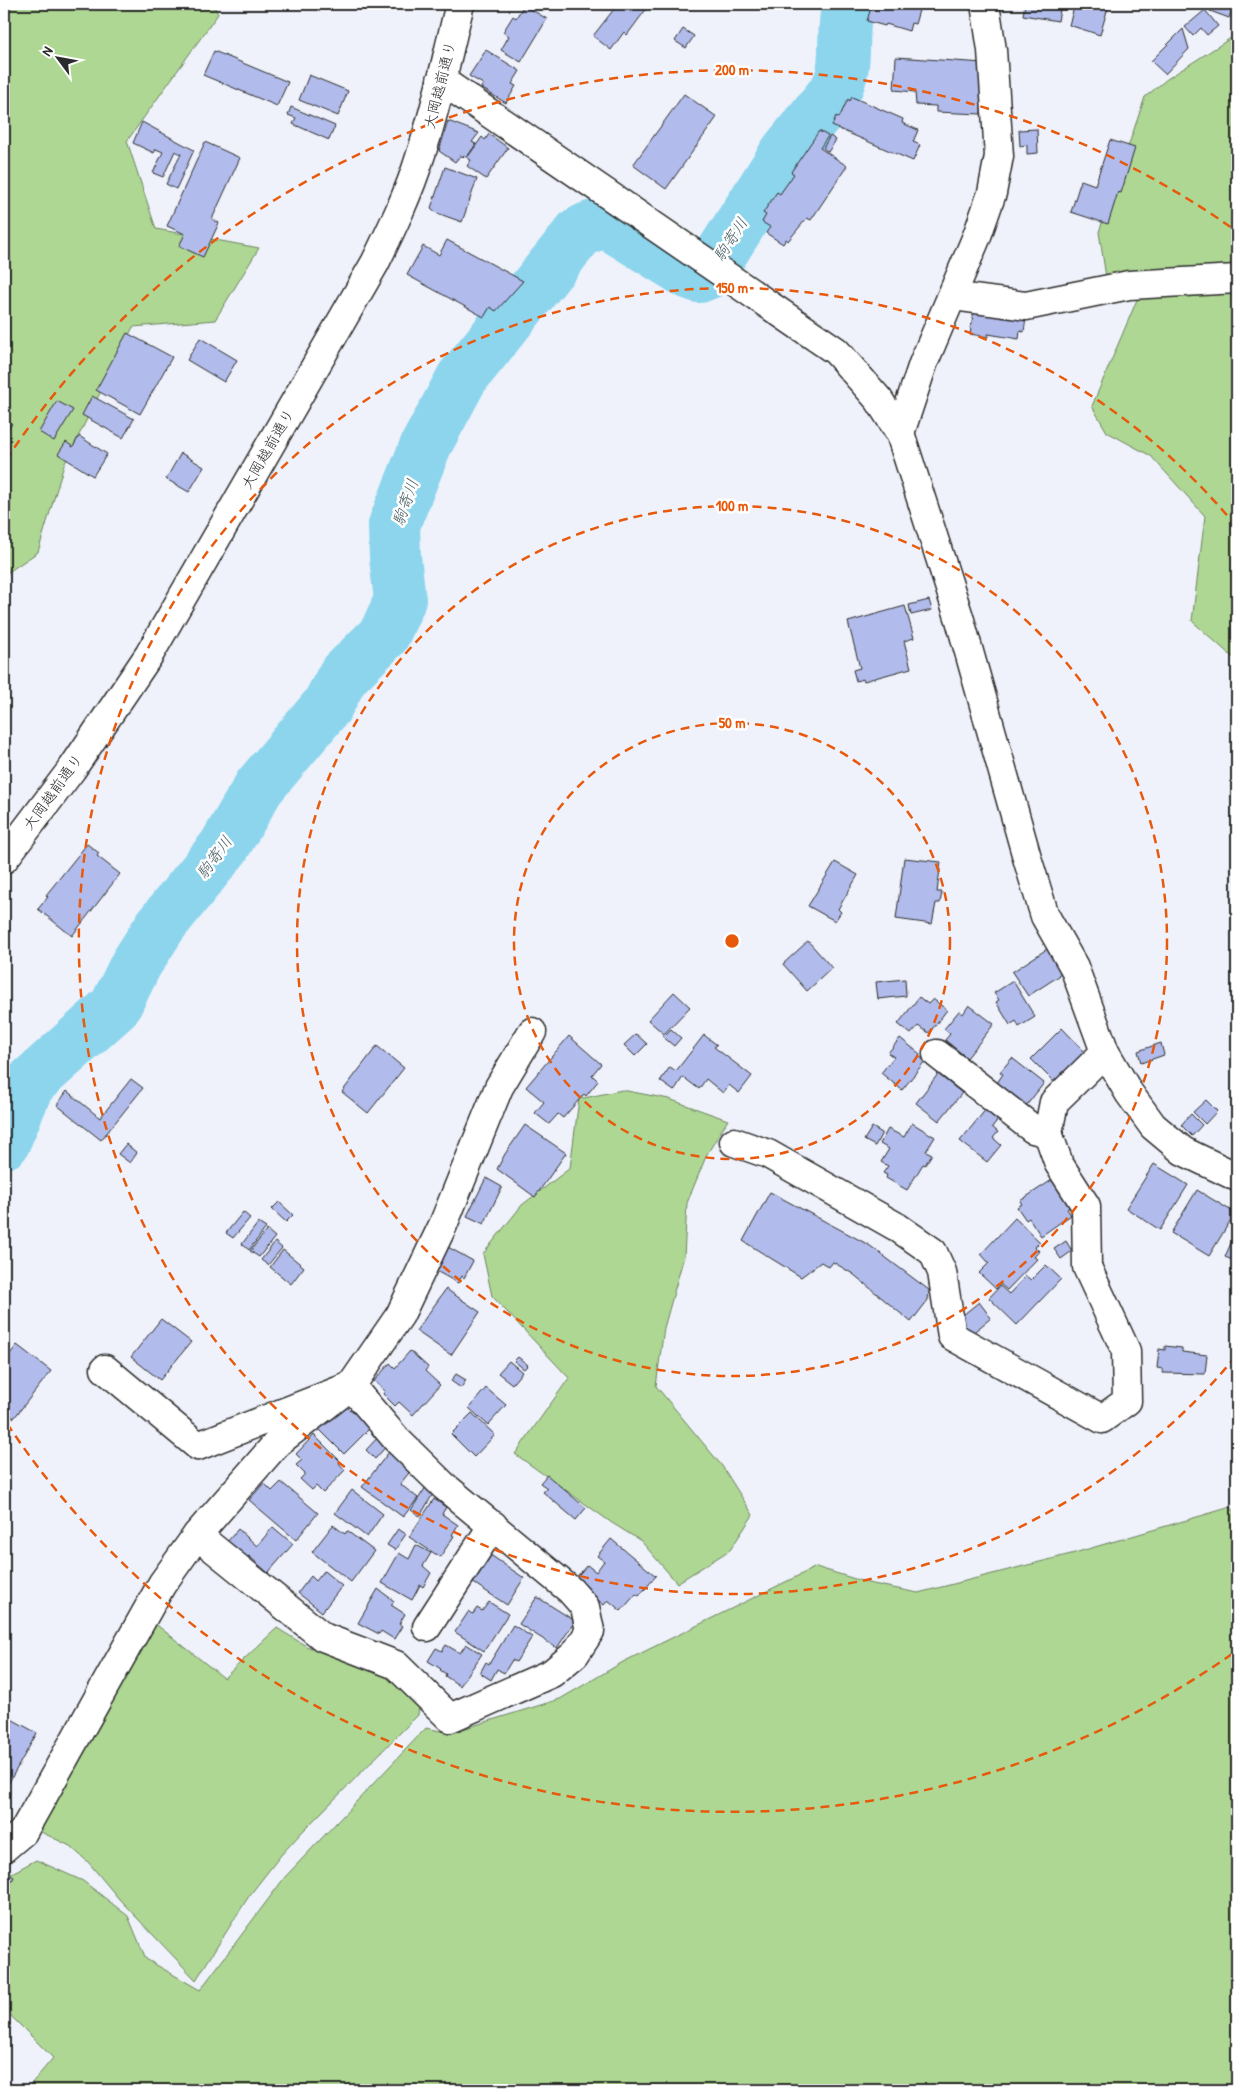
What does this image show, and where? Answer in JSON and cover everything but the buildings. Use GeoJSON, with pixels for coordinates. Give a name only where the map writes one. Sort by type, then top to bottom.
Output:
{"type":"FeatureCollection","features":[{"type":"Feature","properties":{"kind":"street","name":"大岡越前通り"},"geometry":{"type":"LineString","coordinates":[[4,859],[72,769],[149,655],[375,263],[408,192],[426,139],[460,4]]}},
{"type":"Feature","properties":{"kind":"street"},"geometry":{"type":"LineString","coordinates":[[900,433],[923,364],[977,236],[989,202],[999,156],[992,50],[985,4]]}},
{"type":"Feature","properties":{"kind":"street"},"geometry":{"type":"LineString","coordinates":[[441,80],[836,350],[879,400],[900,433],[960,620],[1045,916],[1074,967],[1105,1052],[1129,1094],[1154,1126],[1183,1151],[1237,1177]]}},
{"type":"Feature","properties":{"kind":"street"},"geometry":{"type":"LineString","coordinates":[[952,296],[1026,306],[1129,285],[1237,279]]}},
{"type":"Feature","properties":{"kind":"street"},"geometry":{"type":"LineString","coordinates":[[4,1848],[23,1832],[162,1584],[197,1535],[278,1443],[351,1386],[400,1315],[443,1225],[499,1087],[532,1032]]}},
{"type":"Feature","properties":{"kind":"street"},"geometry":{"type":"LineString","coordinates":[[734,1142],[768,1154],[897,1227],[933,1252],[942,1272],[952,1336],[1102,1419],[1128,1401],[1126,1351],[1087,1267],[1086,1206],[1059,1164],[1048,1133],[1054,1102],[1105,1052]]}},
{"type":"Feature","properties":{"kind":"street"},"geometry":{"type":"LineString","coordinates":[[937,1054],[1033,1129],[1048,1133]]}},
{"type":"Feature","properties":{"kind":"street"},"geometry":{"type":"LineString","coordinates":[[105,1370],[198,1446],[351,1386]]}},
{"type":"Feature","properties":{"kind":"street"},"geometry":{"type":"LineString","coordinates":[[197,1535],[323,1637],[396,1665],[450,1718],[552,1673],[575,1654],[590,1631],[585,1607],[570,1590],[444,1486],[397,1440],[351,1386]]}},
{"type":"Feature","properties":{"kind":"street"},"geometry":{"type":"LineString","coordinates":[[427,1627],[493,1525]]}},
{"type":"Feature","properties":{"kind":"green space"},"geometry":{"type":"Polygon","coordinates":[[[4,4],[213,4],[218,14],[127,141],[156,229],[259,248],[215,320],[133,327],[64,465],[38,552],[4,575],[4,4]]]}},
{"type":"Feature","properties":{"kind":"green space"},"geometry":{"type":"Polygon","coordinates":[[[1237,34],[1237,661],[1192,621],[1205,516],[1151,456],[1107,432],[1092,406],[1139,295],[1106,277],[1099,232],[1145,97],[1167,79],[1237,34]]]}},
{"type":"Feature","properties":{"kind":"green space"},"geometry":{"type":"Polygon","coordinates":[[[622,1090],[669,1099],[728,1120],[707,1154],[687,1203],[684,1256],[664,1328],[656,1386],[722,1466],[753,1515],[730,1550],[677,1583],[641,1541],[612,1523],[515,1454],[569,1378],[492,1296],[483,1254],[522,1205],[570,1168],[579,1099],[622,1090]]]}},
{"type":"Feature","properties":{"kind":"green space"},"geometry":{"type":"Polygon","coordinates":[[[1231,1507],[1237,1514],[1237,2090],[26,2090],[53,2058],[4,2009],[4,1885],[10,1874],[36,1860],[83,1881],[128,1916],[146,1959],[200,1990],[285,1877],[426,1728],[450,1733],[560,1699],[623,1662],[816,1567],[868,1583],[918,1593],[1071,1554],[1231,1507]]]}},
{"type":"Feature","properties":{"kind":"green space"},"geometry":{"type":"Polygon","coordinates":[[[153,1622],[224,1678],[277,1628],[306,1646],[391,1677],[419,1703],[418,1715],[281,1855],[249,1896],[196,1980],[119,1899],[89,1863],[70,1846],[41,1832],[46,1818],[153,1622]]]}},
{"type":"Feature","properties":{"kind":"waterway","name":"駒寄川"},"geometry":{"type":"LineString","coordinates":[[4,1143],[29,1084],[115,1007],[136,964],[161,925],[224,847],[259,787],[327,706],[343,676],[384,635],[400,600],[395,557],[394,525],[426,445],[462,378],[579,233],[591,227],[598,225],[612,226],[688,273],[699,277],[709,273],[786,152],[835,91],[840,81],[844,60],[848,4]]}}]}
